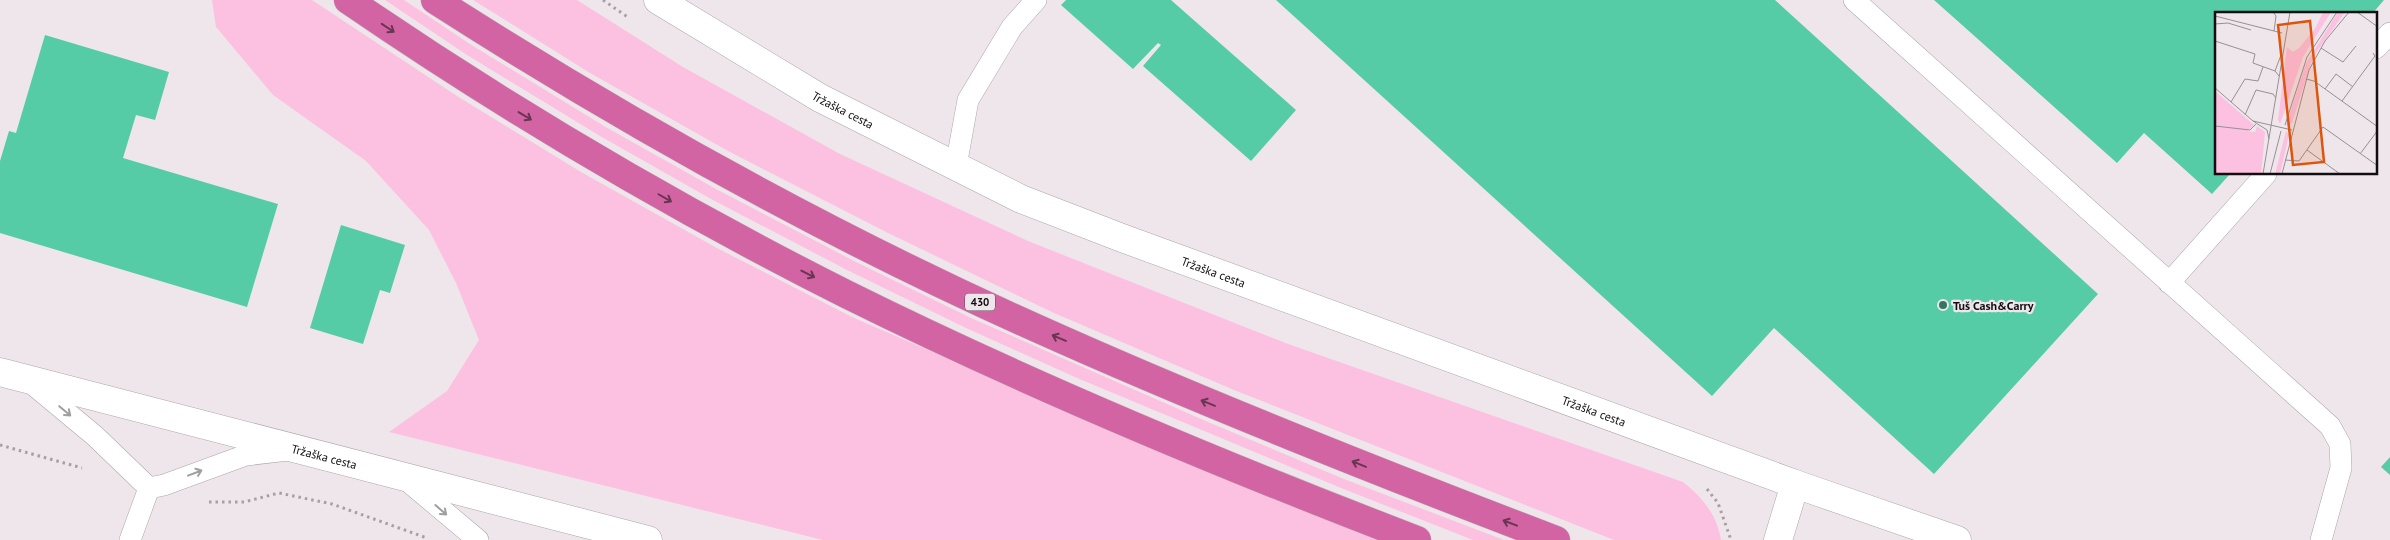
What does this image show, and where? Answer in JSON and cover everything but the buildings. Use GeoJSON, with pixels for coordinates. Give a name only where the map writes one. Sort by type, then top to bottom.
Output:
{"type":"FeatureCollection","features":[{"type":"Feature","properties":{"kind":"highway"},"geometry":{"type":"LineString","coordinates":[[348,0],[499,100],[585,152],[679,206],[846,294],[1060,394],[1417,540]]}},
{"type":"Feature","properties":{"kind":"highway","name":"430"},"geometry":{"type":"LineString","coordinates":[[435,0],[549,72],[685,152],[772,199],[948,287],[1034,327],[1189,394],[1556,540]]}},
{"type":"Feature","properties":{"kind":"street","name":"Tržaška cesta"},"geometry":{"type":"LineString","coordinates":[[658,0],[820,98],[1021,199],[1113,235],[1794,484],[1957,540]]}},
{"type":"Feature","properties":{"kind":"street","name":"Tržaška cesta"},"geometry":{"type":"LineString","coordinates":[[0,372],[648,540]]}},
{"type":"Feature","properties":{"kind":"street"},"geometry":{"type":"LineString","coordinates":[[1778,540],[1794,484]]}},
{"type":"Feature","properties":{"kind":"lane"},"geometry":{"type":"LineString","coordinates":[[956,166],[968,100],[1012,27],[1036,0]]}},
{"type":"Feature","properties":{"kind":"lane"},"geometry":{"type":"LineString","coordinates":[[1854,0],[2330,426],[2340,444],[2341,468],[2321,540]]}},
{"type":"Feature","properties":{"kind":"lane"},"geometry":{"type":"LineString","coordinates":[[2378,46],[2390,33]]}},
{"type":"Feature","properties":{"kind":"lane"},"geometry":{"type":"LineString","coordinates":[[2169,283],[2265,175]]}},
{"type":"Feature","properties":{"kind":"lane"},"geometry":{"type":"LineString","coordinates":[[27,380],[96,436],[149,488]]}},
{"type":"Feature","properties":{"kind":"lane"},"geometry":{"type":"LineString","coordinates":[[149,488],[246,455],[293,449]]}},
{"type":"Feature","properties":{"kind":"lane"},"geometry":{"type":"LineString","coordinates":[[404,478],[478,540]]}},
{"type":"Feature","properties":{"kind":"lane"},"geometry":{"type":"LineString","coordinates":[[130,540],[149,488]]}},
{"type":"Feature","properties":{"kind":"path"},"geometry":{"type":"LineString","coordinates":[[0,444],[87,469]]}},
{"type":"Feature","properties":{"kind":"path"},"geometry":{"type":"LineString","coordinates":[[203,501],[244,502],[279,493],[332,504],[432,540]]}},
{"type":"Feature","properties":{"kind":"shaded area"},"geometry":{"type":"Polygon","coordinates":[[[212,0],[312,0],[457,96],[581,172],[715,247],[852,317],[1069,411],[1389,540],[823,540],[389,432],[447,391],[479,340],[456,283],[429,230],[366,161],[273,95],[216,27],[212,0]]]}},
{"type":"Feature","properties":{"kind":"shaded area"},"geometry":{"type":"Polygon","coordinates":[[[385,0],[404,0],[473,46],[604,126],[716,189],[854,261],[971,318],[1208,422],[1344,479],[1504,540],[1473,540],[1341,488],[1077,378],[966,328],[849,271],[711,199],[600,136],[467,55],[385,0]]]}},
{"type":"Feature","properties":{"kind":"shaded area"},"geometry":{"type":"Polygon","coordinates":[[[473,0],[577,0],[683,67],[840,154],[1028,241],[1288,344],[1683,482],[1697,494],[1708,508],[1716,523],[1721,540],[1614,540],[1234,390],[1054,313],[888,233],[728,151],[590,73],[473,0]]]}},
{"type":"Feature","properties":{"kind":"place","name":"Tuš Cash&Carry"},"geometry":{"type":"Point","coordinates":[1943,305]}}]}
